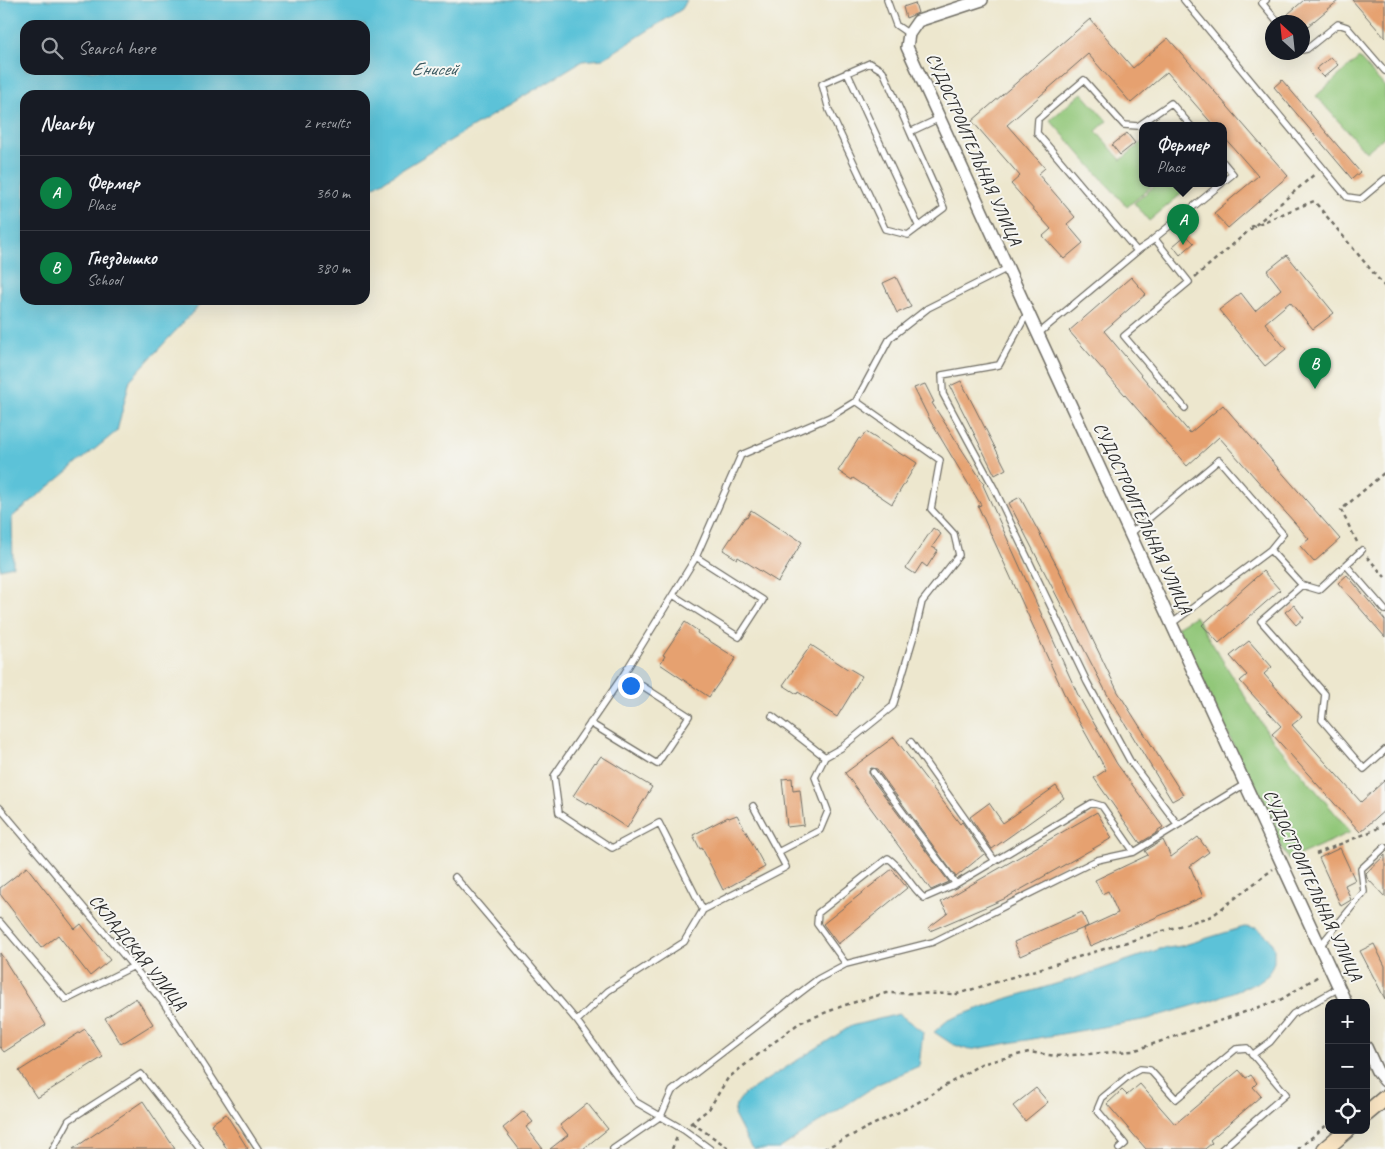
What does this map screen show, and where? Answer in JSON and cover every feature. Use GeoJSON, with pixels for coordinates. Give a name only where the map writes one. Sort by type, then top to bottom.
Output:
{"type":"FeatureCollection","features":[{"type":"Feature","properties":{"kind":"main road"},"geometry":{"type":"LineString","coordinates":[[1370,1111],[1385,1098]]}},
{"type":"Feature","properties":{"kind":"main road"},"geometry":{"type":"LineString","coordinates":[[1325,1149],[1342,1134]]}},
{"type":"Feature","properties":{"kind":"street"},"geometry":{"type":"LineString","coordinates":[[909,34],[918,21],[982,0]]}},
{"type":"Feature","properties":{"kind":"street","name":"СУДОСТРОИТЕЛЬНАЯ УЛИЦА"},"geometry":{"type":"LineString","coordinates":[[909,34],[908,47],[940,118],[1344,999]]}},
{"type":"Feature","properties":{"kind":"street"},"geometry":{"type":"LineString","coordinates":[[1370,1056],[1377,1071],[1385,1080]]}},
{"type":"Feature","properties":{"kind":"lane"},"geometry":{"type":"LineString","coordinates":[[887,0],[896,24],[909,34]]}},
{"type":"Feature","properties":{"kind":"lane"},"geometry":{"type":"LineString","coordinates":[[1184,0],[1347,197],[1361,198],[1385,179]]}},
{"type":"Feature","properties":{"kind":"lane"},"geometry":{"type":"LineString","coordinates":[[1263,1],[1273,15]]}},
{"type":"Feature","properties":{"kind":"lane"},"geometry":{"type":"LineString","coordinates":[[1310,47],[1338,24],[1347,27],[1385,71]]}},
{"type":"Feature","properties":{"kind":"lane"},"geometry":{"type":"LineString","coordinates":[[870,63],[883,71],[910,132],[944,208],[908,235],[885,229],[829,110],[822,84],[870,63]]}},
{"type":"Feature","properties":{"kind":"lane"},"geometry":{"type":"LineString","coordinates":[[846,72],[919,227]]}},
{"type":"Feature","properties":{"kind":"lane"},"geometry":{"type":"LineString","coordinates":[[1137,251],[1037,133],[1038,119],[1084,80],[1124,125],[1139,125]]}},
{"type":"Feature","properties":{"kind":"lane"},"geometry":{"type":"LineString","coordinates":[[1144,122],[1171,103],[1188,122]]}},
{"type":"Feature","properties":{"kind":"lane"},"geometry":{"type":"LineString","coordinates":[[910,132],[940,118]]}},
{"type":"Feature","properties":{"kind":"lane"},"geometry":{"type":"LineString","coordinates":[[1227,167],[1233,174],[1227,179]]}},
{"type":"Feature","properties":{"kind":"lane"},"geometry":{"type":"LineString","coordinates":[[1038,334],[1217,187]]}},
{"type":"Feature","properties":{"kind":"lane"},"geometry":{"type":"LineString","coordinates":[[1155,239],[1189,282],[1124,336],[1185,408]]}},
{"type":"Feature","properties":{"kind":"lane"},"geometry":{"type":"LineString","coordinates":[[703,910],[658,823],[612,848],[559,813],[554,776],[624,674],[696,557],[741,455],[830,417],[856,401],[890,338],[928,308],[1008,268]]}},
{"type":"Feature","properties":{"kind":"lane"},"geometry":{"type":"LineString","coordinates":[[1028,312],[999,365],[942,375],[943,394],[994,488],[1087,682],[1130,761],[1178,825]]}},
{"type":"Feature","properties":{"kind":"lane"},"geometry":{"type":"LineString","coordinates":[[778,852],[820,830],[828,811],[815,777],[825,756],[841,748],[893,706],[916,632],[922,602],[959,554],[954,534],[932,509],[940,460],[856,401]]}},
{"type":"Feature","properties":{"kind":"lane"},"geometry":{"type":"LineString","coordinates":[[1130,534],[1219,460],[1283,534],[1270,550],[1171,624]]}},
{"type":"Feature","properties":{"kind":"lane"},"geometry":{"type":"LineString","coordinates":[[1270,550],[1302,585],[1319,590],[1362,550]]}},
{"type":"Feature","properties":{"kind":"lane"},"geometry":{"type":"LineString","coordinates":[[673,595],[739,637],[763,600],[696,557]]}},
{"type":"Feature","properties":{"kind":"lane"},"geometry":{"type":"LineString","coordinates":[[1346,565],[1385,610]]}},
{"type":"Feature","properties":{"kind":"lane"},"geometry":{"type":"LineString","coordinates":[[1302,585],[1261,621],[1325,694],[1322,720],[1364,769],[1385,750]]}},
{"type":"Feature","properties":{"kind":"lane"},"geometry":{"type":"LineString","coordinates":[[590,723],[657,764],[689,716],[624,674]]}},
{"type":"Feature","properties":{"kind":"lane"},"geometry":{"type":"LineString","coordinates":[[772,716],[825,756]]}},
{"type":"Feature","properties":{"kind":"lane"},"geometry":{"type":"LineString","coordinates":[[911,742],[995,861]]}},
{"type":"Feature","properties":{"kind":"lane"},"geometry":{"type":"LineString","coordinates":[[873,772],[956,884]]}},
{"type":"Feature","properties":{"kind":"lane"},"geometry":{"type":"LineString","coordinates":[[612,1149],[661,1116],[672,1091],[818,979],[846,964],[933,942],[1097,860],[1134,852],[1246,784]]}},
{"type":"Feature","properties":{"kind":"lane"},"geometry":{"type":"LineString","coordinates":[[846,964],[817,924],[818,913],[888,858],[896,864],[917,892],[924,898],[956,884],[1092,803],[1102,806],[1134,852]]}},
{"type":"Feature","properties":{"kind":"lane"},"geometry":{"type":"LineString","coordinates":[[577,1021],[608,991],[684,942],[703,910],[786,867],[753,806]]}},
{"type":"Feature","properties":{"kind":"lane","name":"СКЛАДСКАЯ УЛИЦА"},"geometry":{"type":"LineString","coordinates":[[0,808],[163,1002],[258,1149]]}},
{"type":"Feature","properties":{"kind":"lane"},"geometry":{"type":"LineString","coordinates":[[1320,946],[1364,892],[1361,868],[1384,849]]}},
{"type":"Feature","properties":{"kind":"lane"},"geometry":{"type":"LineString","coordinates":[[455,877],[577,1021],[636,1102],[684,1130],[710,1149]]}},
{"type":"Feature","properties":{"kind":"lane"},"geometry":{"type":"LineString","coordinates":[[0,922],[66,1000],[132,967]]}},
{"type":"Feature","properties":{"kind":"lane"},"geometry":{"type":"LineString","coordinates":[[1252,1055],[1270,1042],[1294,1014],[1339,988]]}},
{"type":"Feature","properties":{"kind":"lane"},"geometry":{"type":"LineString","coordinates":[[1119,1149],[1125,1144],[1097,1110],[1102,1098],[1132,1074],[1140,1069],[1150,1070],[1176,1099],[1236,1049],[1247,1048],[1286,1094],[1222,1149]]}},
{"type":"Feature","properties":{"kind":"lane"},"geometry":{"type":"LineString","coordinates":[[53,1149],[69,1120],[141,1074],[200,1149]]}},
{"type":"Feature","properties":{"kind":"path"},"geometry":{"type":"LineString","coordinates":[[1189,282],[1322,167]]}},
{"type":"Feature","properties":{"kind":"path"},"geometry":{"type":"LineString","coordinates":[[1251,227],[1314,201],[1385,287]]}},
{"type":"Feature","properties":{"kind":"path"},"geometry":{"type":"LineString","coordinates":[[1385,472],[1342,510],[1362,550],[1385,577]]}},
{"type":"Feature","properties":{"kind":"path"},"geometry":{"type":"LineString","coordinates":[[1316,854],[1375,830],[1385,822]]}},
{"type":"Feature","properties":{"kind":"path"},"geometry":{"type":"LineString","coordinates":[[672,1149],[677,1137],[708,1109],[728,1078],[799,1023],[845,1005],[886,993],[958,994],[1212,916],[1277,865]]}},
{"type":"Feature","properties":{"kind":"path"},"geometry":{"type":"LineString","coordinates":[[824,1149],[916,1103],[981,1064],[1029,1052],[1056,1056],[1133,1051],[1282,999],[1325,972]]}},
{"type":"Feature","properties":{"kind":"path"},"geometry":{"type":"LineString","coordinates":[[692,1122],[730,1149]]}},
{"type":"Feature","properties":{"kind":"path"},"geometry":{"type":"LineString","coordinates":[[1298,1149],[1325,1126]]}},
{"type":"Feature","properties":{"kind":"green space"},"geometry":{"type":"Polygon","coordinates":[[[1359,58],[1385,87],[1385,136],[1366,152],[1316,96],[1359,58]]]}},
{"type":"Feature","properties":{"kind":"green space"},"geometry":{"type":"Polygon","coordinates":[[[1082,93],[1107,121],[1096,131],[1121,160],[1139,144],[1139,187],[1150,187],[1127,207],[1050,120],[1082,93]]]}},
{"type":"Feature","properties":{"kind":"green space"},"geometry":{"type":"Polygon","coordinates":[[[1153,187],[1184,187],[1186,190],[1149,221],[1134,203],[1153,187]]]}},
{"type":"Feature","properties":{"kind":"green space"},"geometry":{"type":"Polygon","coordinates":[[[1195,616],[1269,735],[1351,832],[1288,860],[1177,627],[1195,616]]]}},
{"type":"Feature","properties":{"kind":"water","name":"Енисей"},"geometry":{"type":"Polygon","coordinates":[[[0,0],[687,0],[682,9],[603,59],[582,61],[370,189],[370,90],[20,90],[20,305],[199,305],[130,380],[117,431],[12,517],[13,566],[0,569],[0,0]]]}},
{"type":"Feature","properties":{"kind":"water"},"geometry":{"type":"Polygon","coordinates":[[[1244,927],[1257,928],[1269,938],[1274,948],[1274,962],[1268,975],[1258,982],[1212,1000],[1148,1019],[969,1050],[952,1044],[934,1032],[948,1020],[999,1001],[1076,978],[1160,949],[1181,946],[1244,927]]]}},
{"type":"Feature","properties":{"kind":"water"},"geometry":{"type":"Polygon","coordinates":[[[899,1014],[923,1032],[919,1066],[878,1084],[779,1149],[753,1149],[750,1146],[734,1115],[736,1105],[743,1095],[851,1026],[899,1014]]]}},
{"type":"Feature","properties":{"kind":"building"},"geometry":{"type":"Polygon","coordinates":[[[1304,0],[1339,0],[1310,24],[1310,15],[1288,14],[1304,0]]]}},
{"type":"Feature","properties":{"kind":"building"},"geometry":{"type":"Polygon","coordinates":[[[1352,0],[1385,0],[1385,38],[1352,0]]]}},
{"type":"Feature","properties":{"kind":"building"},"geometry":{"type":"Polygon","coordinates":[[[915,3],[918,13],[906,18],[903,7],[915,3]]]}},
{"type":"Feature","properties":{"kind":"building"},"geometry":{"type":"Polygon","coordinates":[[[1090,19],[1133,68],[1168,38],[1288,176],[1228,228],[1214,213],[1258,176],[1227,141],[1227,122],[1211,122],[1167,72],[1131,103],[1088,54],[1007,125],[1045,168],[1038,174],[1075,217],[1067,224],[1083,243],[1064,259],[1043,236],[1051,229],[1011,184],[1020,176],[972,121],[1090,19]]]}},
{"type":"Feature","properties":{"kind":"building"},"geometry":{"type":"Polygon","coordinates":[[[1331,57],[1338,65],[1324,77],[1316,69],[1331,57]]]}},
{"type":"Feature","properties":{"kind":"building"},"geometry":{"type":"Polygon","coordinates":[[[1282,80],[1360,172],[1352,179],[1274,87],[1282,80]]]}},
{"type":"Feature","properties":{"kind":"building"},"geometry":{"type":"Polygon","coordinates":[[[1127,133],[1135,143],[1120,155],[1112,145],[1127,133]]]}},
{"type":"Feature","properties":{"kind":"building"},"geometry":{"type":"Polygon","coordinates":[[[1186,235],[1194,243],[1180,255],[1173,246],[1186,235]]]}},
{"type":"Feature","properties":{"kind":"building"},"geometry":{"type":"Polygon","coordinates":[[[1287,255],[1334,313],[1313,329],[1290,302],[1265,323],[1286,349],[1265,366],[1219,310],[1241,293],[1255,311],[1281,289],[1267,271],[1287,255]]]}},
{"type":"Feature","properties":{"kind":"building"},"geometry":{"type":"Polygon","coordinates":[[[896,277],[911,307],[897,313],[883,283],[896,277]]]}},
{"type":"Feature","properties":{"kind":"building"},"geometry":{"type":"Polygon","coordinates":[[[1131,277],[1146,294],[1104,331],[1190,433],[1223,405],[1340,539],[1314,562],[1300,546],[1309,539],[1219,437],[1187,466],[1069,331],[1131,277]]]}},
{"type":"Feature","properties":{"kind":"building"},"geometry":{"type":"Polygon","coordinates":[[[961,381],[1006,469],[995,475],[950,386],[961,381]]]}},
{"type":"Feature","properties":{"kind":"building"},"geometry":{"type":"Polygon","coordinates":[[[925,384],[934,402],[932,403],[984,484],[1078,695],[1117,764],[1163,827],[1140,843],[1094,778],[1106,770],[1067,700],[978,506],[981,505],[931,422],[914,388],[925,384]]]}},
{"type":"Feature","properties":{"kind":"building"},"geometry":{"type":"Polygon","coordinates":[[[866,432],[917,463],[892,504],[853,478],[852,480],[838,471],[859,438],[861,439],[866,432]]]}},
{"type":"Feature","properties":{"kind":"building"},"geometry":{"type":"Polygon","coordinates":[[[1020,497],[1060,572],[1118,692],[1183,795],[1172,801],[1107,694],[1009,503],[1020,497]]]}},
{"type":"Feature","properties":{"kind":"building"},"geometry":{"type":"Polygon","coordinates":[[[751,510],[802,542],[778,582],[723,550],[751,510]]]}},
{"type":"Feature","properties":{"kind":"building"},"geometry":{"type":"Polygon","coordinates":[[[933,528],[941,534],[932,547],[938,550],[927,567],[922,563],[915,574],[906,568],[933,528]]]}},
{"type":"Feature","properties":{"kind":"building"},"geometry":{"type":"Polygon","coordinates":[[[1263,571],[1280,590],[1219,643],[1202,625],[1263,571]]]}},
{"type":"Feature","properties":{"kind":"building"},"geometry":{"type":"Polygon","coordinates":[[[1347,575],[1385,620],[1385,637],[1338,583],[1347,575]]]}},
{"type":"Feature","properties":{"kind":"building"},"geometry":{"type":"Polygon","coordinates":[[[1294,605],[1304,618],[1296,625],[1285,612],[1294,605]]]}},
{"type":"Feature","properties":{"kind":"building"},"geometry":{"type":"Polygon","coordinates":[[[685,622],[698,631],[697,633],[736,658],[709,697],[660,664],[665,656],[663,655],[685,622]]]}},
{"type":"Feature","properties":{"kind":"building"},"geometry":{"type":"Polygon","coordinates":[[[1249,641],[1272,667],[1264,674],[1302,717],[1292,725],[1361,802],[1385,780],[1385,810],[1360,832],[1272,734],[1281,726],[1240,681],[1247,675],[1230,656],[1249,641]]]}},
{"type":"Feature","properties":{"kind":"building"},"geometry":{"type":"Polygon","coordinates":[[[811,645],[849,670],[862,676],[837,717],[798,692],[797,694],[783,685],[811,645]]]}},
{"type":"Feature","properties":{"kind":"building"},"geometry":{"type":"Polygon","coordinates":[[[894,737],[960,824],[962,822],[984,854],[956,877],[877,769],[871,768],[869,775],[949,882],[931,890],[845,773],[894,737]]]}},
{"type":"Feature","properties":{"kind":"building"},"geometry":{"type":"Polygon","coordinates":[[[601,756],[652,787],[627,828],[588,802],[587,804],[573,796],[601,756]]]}},
{"type":"Feature","properties":{"kind":"building"},"geometry":{"type":"Polygon","coordinates":[[[792,778],[793,791],[800,790],[804,825],[787,827],[782,779],[792,778]]]}},
{"type":"Feature","properties":{"kind":"building"},"geometry":{"type":"Polygon","coordinates":[[[1056,786],[1064,798],[992,849],[970,817],[989,803],[1003,823],[1056,786]]]}},
{"type":"Feature","properties":{"kind":"building"},"geometry":{"type":"Polygon","coordinates":[[[1097,812],[1112,838],[1004,899],[930,931],[928,928],[948,913],[941,902],[1097,812]]]}},
{"type":"Feature","properties":{"kind":"building"},"geometry":{"type":"Polygon","coordinates":[[[737,815],[765,867],[723,890],[702,848],[700,849],[693,835],[728,817],[737,815]]]}},
{"type":"Feature","properties":{"kind":"building"},"geometry":{"type":"Polygon","coordinates":[[[1198,837],[1209,852],[1190,866],[1203,897],[1090,946],[1083,929],[1118,913],[1108,891],[1102,894],[1095,880],[1148,855],[1145,851],[1163,840],[1171,857],[1198,837]]]}},
{"type":"Feature","properties":{"kind":"building"},"geometry":{"type":"Polygon","coordinates":[[[1340,848],[1355,880],[1345,885],[1351,900],[1341,906],[1319,858],[1340,848]]]}},
{"type":"Feature","properties":{"kind":"building"},"geometry":{"type":"Polygon","coordinates":[[[1385,855],[1385,897],[1367,878],[1366,873],[1385,855]]]}},
{"type":"Feature","properties":{"kind":"building"},"geometry":{"type":"Polygon","coordinates":[[[27,867],[75,929],[81,924],[110,960],[90,976],[58,935],[41,948],[0,894],[0,888],[27,867]]]}},
{"type":"Feature","properties":{"kind":"building"},"geometry":{"type":"Polygon","coordinates":[[[892,869],[907,888],[838,944],[823,924],[892,869]]]}},
{"type":"Feature","properties":{"kind":"building"},"geometry":{"type":"Polygon","coordinates":[[[1082,912],[1088,926],[1020,956],[1014,942],[1082,912]]]}},
{"type":"Feature","properties":{"kind":"building"},"geometry":{"type":"Polygon","coordinates":[[[1374,944],[1385,966],[1385,999],[1360,951],[1374,944]]]}},
{"type":"Feature","properties":{"kind":"building"},"geometry":{"type":"Polygon","coordinates":[[[0,953],[46,1025],[4,1052],[0,1047],[0,953]]]}},
{"type":"Feature","properties":{"kind":"building"},"geometry":{"type":"Polygon","coordinates":[[[136,998],[153,1024],[121,1044],[105,1018],[136,998]]]}},
{"type":"Feature","properties":{"kind":"building"},"geometry":{"type":"Polygon","coordinates":[[[85,1029],[103,1057],[37,1098],[19,1071],[85,1029]]]}},
{"type":"Feature","properties":{"kind":"building"},"geometry":{"type":"Polygon","coordinates":[[[1239,1070],[1246,1078],[1251,1075],[1257,1083],[1253,1087],[1261,1096],[1210,1140],[1212,1143],[1205,1149],[1146,1149],[1107,1104],[1122,1090],[1127,1095],[1140,1084],[1175,1124],[1239,1070]]]}},
{"type":"Feature","properties":{"kind":"building"},"geometry":{"type":"Polygon","coordinates":[[[1036,1088],[1048,1102],[1025,1121],[1013,1106],[1036,1088]]]}},
{"type":"Feature","properties":{"kind":"building"},"geometry":{"type":"Polygon","coordinates":[[[143,1101],[175,1149],[73,1149],[143,1101]]]}},
{"type":"Feature","properties":{"kind":"building"},"geometry":{"type":"Polygon","coordinates":[[[587,1103],[608,1129],[583,1149],[550,1149],[568,1135],[560,1125],[587,1103]]]}},
{"type":"Feature","properties":{"kind":"building"},"geometry":{"type":"Polygon","coordinates":[[[524,1111],[533,1122],[526,1127],[543,1149],[519,1149],[503,1128],[524,1111]]]}},
{"type":"Feature","properties":{"kind":"building"},"geometry":{"type":"Polygon","coordinates":[[[226,1114],[248,1149],[227,1149],[211,1124],[226,1114]]]}},
{"type":"Feature","properties":{"kind":"place","name":"Фермер"},"geometry":{"type":"Point","coordinates":[1183,245]}},
{"type":"Feature","properties":{"kind":"place","name":"Гнездышко"},"geometry":{"type":"Point","coordinates":[1315,389]}}]}
